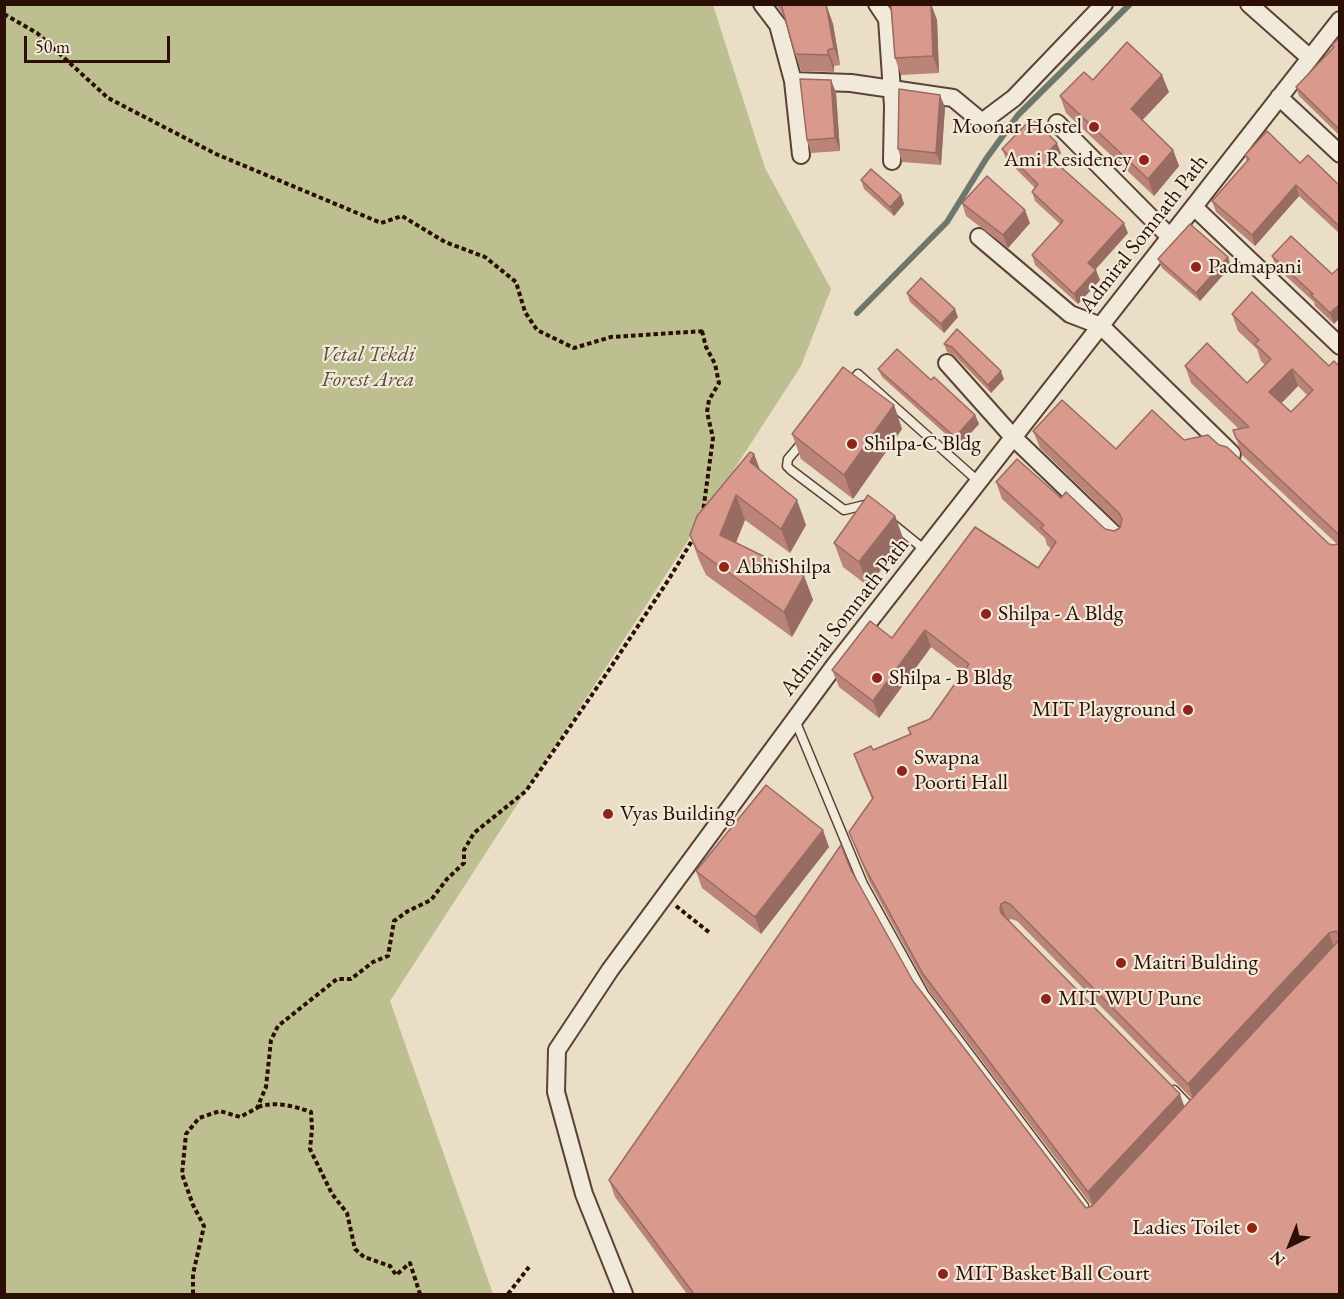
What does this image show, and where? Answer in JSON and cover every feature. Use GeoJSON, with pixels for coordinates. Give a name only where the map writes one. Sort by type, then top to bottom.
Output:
{"type":"FeatureCollection","features":[{"type":"Feature","properties":{"kind":"street"},"geometry":{"type":"LineString","coordinates":[[762,4],[778,25],[793,81],[801,155]]}},
{"type":"Feature","properties":{"kind":"street"},"geometry":{"type":"LineString","coordinates":[[877,4],[887,19],[893,106],[892,161]]}},
{"type":"Feature","properties":{"kind":"street"},"geometry":{"type":"LineString","coordinates":[[793,81],[851,83],[953,98],[982,122],[1014,98],[1104,4]]}},
{"type":"Feature","properties":{"kind":"street"},"geometry":{"type":"LineString","coordinates":[[1249,4],[1310,58]]}},
{"type":"Feature","properties":{"kind":"street","name":"Admiral Somnath Path"},"geometry":{"type":"LineString","coordinates":[[624,1294],[591,1215],[577,1172],[556,1092],[557,1050],[610,970],[795,719],[1340,20]]}},
{"type":"Feature","properties":{"kind":"street"},"geometry":{"type":"LineString","coordinates":[[1279,97],[1340,154]]}},
{"type":"Feature","properties":{"kind":"street"},"geometry":{"type":"LineString","coordinates":[[1057,123],[1170,237]]}},
{"type":"Feature","properties":{"kind":"street"},"geometry":{"type":"LineString","coordinates":[[1194,207],[1340,346]]}},
{"type":"Feature","properties":{"kind":"street"},"geometry":{"type":"LineString","coordinates":[[978,237],[1070,314],[1101,326],[1236,457]]}},
{"type":"Feature","properties":{"kind":"street"},"geometry":{"type":"LineString","coordinates":[[947,363],[1013,437],[1118,538]]}},
{"type":"Feature","properties":{"kind":"lane"},"geometry":{"type":"LineString","coordinates":[[844,391],[858,374],[979,482]]}},
{"type":"Feature","properties":{"kind":"lane"},"geometry":{"type":"LineString","coordinates":[[809,434],[788,459],[787,466],[844,510],[869,504],[925,550]]}},
{"type":"Feature","properties":{"kind":"lane"},"geometry":{"type":"LineString","coordinates":[[795,719],[863,884],[924,994],[1088,1210]]}},
{"type":"Feature","properties":{"kind":"lane"},"geometry":{"type":"LineString","coordinates":[[1170,1086],[1195,1112]]}},
{"type":"Feature","properties":{"kind":"lane"},"geometry":{"type":"LineString","coordinates":[[1187,1120],[1202,1103]]}},
{"type":"Feature","properties":{"kind":"path"},"geometry":{"type":"LineString","coordinates":[[4,14],[37,33],[108,98],[216,154],[381,223],[402,216],[445,242],[485,257],[516,282],[525,312],[537,330],[574,348],[611,337],[704,331],[706,347],[715,364],[719,383],[709,400],[707,412],[713,438],[703,514]]}},
{"type":"Feature","properties":{"kind":"path"},"geometry":{"type":"LineString","coordinates":[[257,1108],[266,1088],[271,1040],[278,1026],[337,979],[351,979],[373,962],[388,956],[394,921],[431,900],[447,879],[464,863],[464,850],[474,833],[526,791],[669,579],[696,532]]}},
{"type":"Feature","properties":{"kind":"path"},"geometry":{"type":"LineString","coordinates":[[664,895],[710,933]]}},
{"type":"Feature","properties":{"kind":"path"},"geometry":{"type":"LineString","coordinates":[[193,1294],[193,1274],[204,1226],[192,1205],[182,1174],[186,1134],[199,1118],[220,1112],[240,1117],[270,1103],[310,1112],[312,1129],[310,1149],[332,1194],[347,1213],[355,1249],[364,1257],[390,1266],[396,1275],[410,1263],[420,1294]]}},
{"type":"Feature","properties":{"kind":"path"},"geometry":{"type":"LineString","coordinates":[[508,1294],[530,1267]]}},
{"type":"Feature","properties":{"kind":"green space","name":"Vetal Tekdi Forest Area"},"geometry":{"type":"Polygon","coordinates":[[[5,5],[713,5],[765,168],[831,289],[801,366],[390,1001],[493,1294],[5,1294],[5,5]]]}},
{"type":"Feature","properties":{"kind":"building"},"geometry":{"type":"Polygon","coordinates":[[[781,4],[826,4],[834,48],[828,50],[828,55],[795,54],[781,4]]]}},
{"type":"Feature","properties":{"kind":"building"},"geometry":{"type":"Polygon","coordinates":[[[891,4],[931,4],[933,56],[895,58],[891,4]]]}},
{"type":"Feature","properties":{"kind":"building"},"geometry":{"type":"Polygon","coordinates":[[[1340,37],[1340,130],[1296,87],[1334,47],[1332,45],[1340,37]]]}},
{"type":"Feature","properties":{"kind":"building"},"geometry":{"type":"Polygon","coordinates":[[[1127,42],[1162,75],[1131,109],[1173,150],[1148,179],[1060,96],[1084,72],[1093,80],[1127,42]]]}},
{"type":"Feature","properties":{"kind":"building"},"geometry":{"type":"Polygon","coordinates":[[[800,79],[831,80],[835,138],[807,140],[800,79]]]}},
{"type":"Feature","properties":{"kind":"building"},"geometry":{"type":"Polygon","coordinates":[[[899,89],[940,95],[936,153],[898,149],[899,89]]]}},
{"type":"Feature","properties":{"kind":"building"},"geometry":{"type":"Polygon","coordinates":[[[1032,118],[1057,143],[1046,154],[1124,223],[1088,263],[1096,270],[1074,294],[1032,255],[1063,221],[1032,192],[1038,184],[1002,149],[1032,118]]]}},
{"type":"Feature","properties":{"kind":"building"},"geometry":{"type":"Polygon","coordinates":[[[1267,131],[1300,163],[1308,155],[1340,184],[1340,227],[1296,185],[1252,235],[1212,201],[1249,159],[1245,155],[1267,131]]]}},
{"type":"Feature","properties":{"kind":"building"},"geometry":{"type":"Polygon","coordinates":[[[871,169],[901,195],[890,207],[861,180],[871,169]]]}},
{"type":"Feature","properties":{"kind":"building"},"geometry":{"type":"Polygon","coordinates":[[[987,176],[1025,210],[1003,235],[962,203],[987,176]]]}},
{"type":"Feature","properties":{"kind":"building","name":"Padmapani"},"geometry":{"type":"Polygon","coordinates":[[[1190,224],[1228,257],[1196,293],[1158,259],[1190,224]]]}},
{"type":"Feature","properties":{"kind":"building"},"geometry":{"type":"Polygon","coordinates":[[[1291,236],[1332,274],[1340,267],[1340,304],[1330,313],[1272,256],[1291,236]]]}},
{"type":"Feature","properties":{"kind":"building"},"geometry":{"type":"Polygon","coordinates":[[[921,278],[955,309],[941,324],[907,293],[921,278]]]}},
{"type":"Feature","properties":{"kind":"building"},"geometry":{"type":"Polygon","coordinates":[[[1252,292],[1329,366],[1334,361],[1340,367],[1340,538],[1236,438],[1233,430],[1249,427],[1185,366],[1207,343],[1247,383],[1271,359],[1255,344],[1259,340],[1232,314],[1252,292]],[[1292,369],[1269,392],[1291,412],[1313,390],[1292,369]]]}},
{"type":"Feature","properties":{"kind":"building"},"geometry":{"type":"Polygon","coordinates":[[[957,329],[1001,371],[988,385],[952,347],[944,344],[957,329]]]}},
{"type":"Feature","properties":{"kind":"building"},"geometry":{"type":"Polygon","coordinates":[[[897,349],[931,380],[934,377],[975,415],[955,437],[878,369],[897,349]]]}},
{"type":"Feature","properties":{"kind":"building"},"geometry":{"type":"Polygon","coordinates":[[[843,367],[894,405],[844,475],[792,434],[843,367]]]}},
{"type":"Feature","properties":{"kind":"building"},"geometry":{"type":"Polygon","coordinates":[[[1062,400],[1116,449],[1152,410],[1184,440],[1208,435],[1219,445],[1227,447],[1329,544],[1338,544],[1340,541],[1340,937],[1336,931],[1329,933],[1188,1084],[1010,904],[1005,902],[1001,904],[1001,913],[1180,1094],[1088,1192],[923,974],[863,864],[849,832],[873,798],[854,754],[871,746],[873,750],[911,734],[908,728],[930,719],[969,664],[925,630],[873,701],[832,670],[870,621],[892,638],[975,527],[1038,568],[1056,542],[1041,528],[1044,525],[996,482],[1017,459],[1061,498],[1066,492],[1105,529],[1114,531],[1120,528],[1122,519],[1119,513],[1033,431],[1062,400]]]}},
{"type":"Feature","properties":{"kind":"building"},"geometry":{"type":"Polygon","coordinates":[[[750,452],[754,454],[750,462],[797,500],[781,529],[736,495],[720,535],[804,576],[784,612],[697,550],[690,535],[697,516],[750,452]]]}},
{"type":"Feature","properties":{"kind":"building"},"geometry":{"type":"Polygon","coordinates":[[[868,495],[895,516],[859,562],[834,543],[868,495]]]}},
{"type":"Feature","properties":{"kind":"building"},"geometry":{"type":"Polygon","coordinates":[[[766,785],[823,830],[755,917],[696,871],[766,785]]]}},
{"type":"Feature","properties":{"kind":"building"},"geometry":{"type":"Polygon","coordinates":[[[841,845],[851,870],[913,981],[1086,1208],[1092,1206],[1340,939],[1340,1294],[694,1294],[609,1180],[841,845]]]}},
{"type":"Feature","properties":{"kind":"waterway"},"geometry":{"type":"LineString","coordinates":[[857,313],[947,222],[986,159],[1018,115],[1130,4]]}},
{"type":"Feature","properties":{"kind":"place","name":"Moonar Hostel"},"geometry":{"type":"Point","coordinates":[1094,127]}},
{"type":"Feature","properties":{"kind":"place","name":"Ami Residency"},"geometry":{"type":"Point","coordinates":[1144,160]}},
{"type":"Feature","properties":{"kind":"place","name":"Padmapani"},"geometry":{"type":"Point","coordinates":[1196,267]}},
{"type":"Feature","properties":{"kind":"place","name":"Shilpa-C Bldg"},"geometry":{"type":"Point","coordinates":[852,444]}},
{"type":"Feature","properties":{"kind":"place","name":"AbhiShilpa"},"geometry":{"type":"Point","coordinates":[724,567]}},
{"type":"Feature","properties":{"kind":"place","name":"Shilpa - A Bldg"},"geometry":{"type":"Point","coordinates":[986,614]}},
{"type":"Feature","properties":{"kind":"place","name":"Shilpa - B Bldg"},"geometry":{"type":"Point","coordinates":[877,678]}},
{"type":"Feature","properties":{"kind":"place","name":"MIT Playground"},"geometry":{"type":"Point","coordinates":[1188,710]}},
{"type":"Feature","properties":{"kind":"place","name":"Swapna Poorti Hall"},"geometry":{"type":"Point","coordinates":[902,771]}},
{"type":"Feature","properties":{"kind":"place","name":"Vyas Building"},"geometry":{"type":"Point","coordinates":[608,814]}},
{"type":"Feature","properties":{"kind":"place","name":"Maitri Bulding"},"geometry":{"type":"Point","coordinates":[1121,963]}},
{"type":"Feature","properties":{"kind":"place","name":"MIT WPU Pune"},"geometry":{"type":"Point","coordinates":[1046,999]}},
{"type":"Feature","properties":{"kind":"place","name":"Ladies Toilet"},"geometry":{"type":"Point","coordinates":[1252,1228]}},
{"type":"Feature","properties":{"kind":"place","name":"MIT Basket Ball Court"},"geometry":{"type":"Point","coordinates":[943,1274]}}]}
